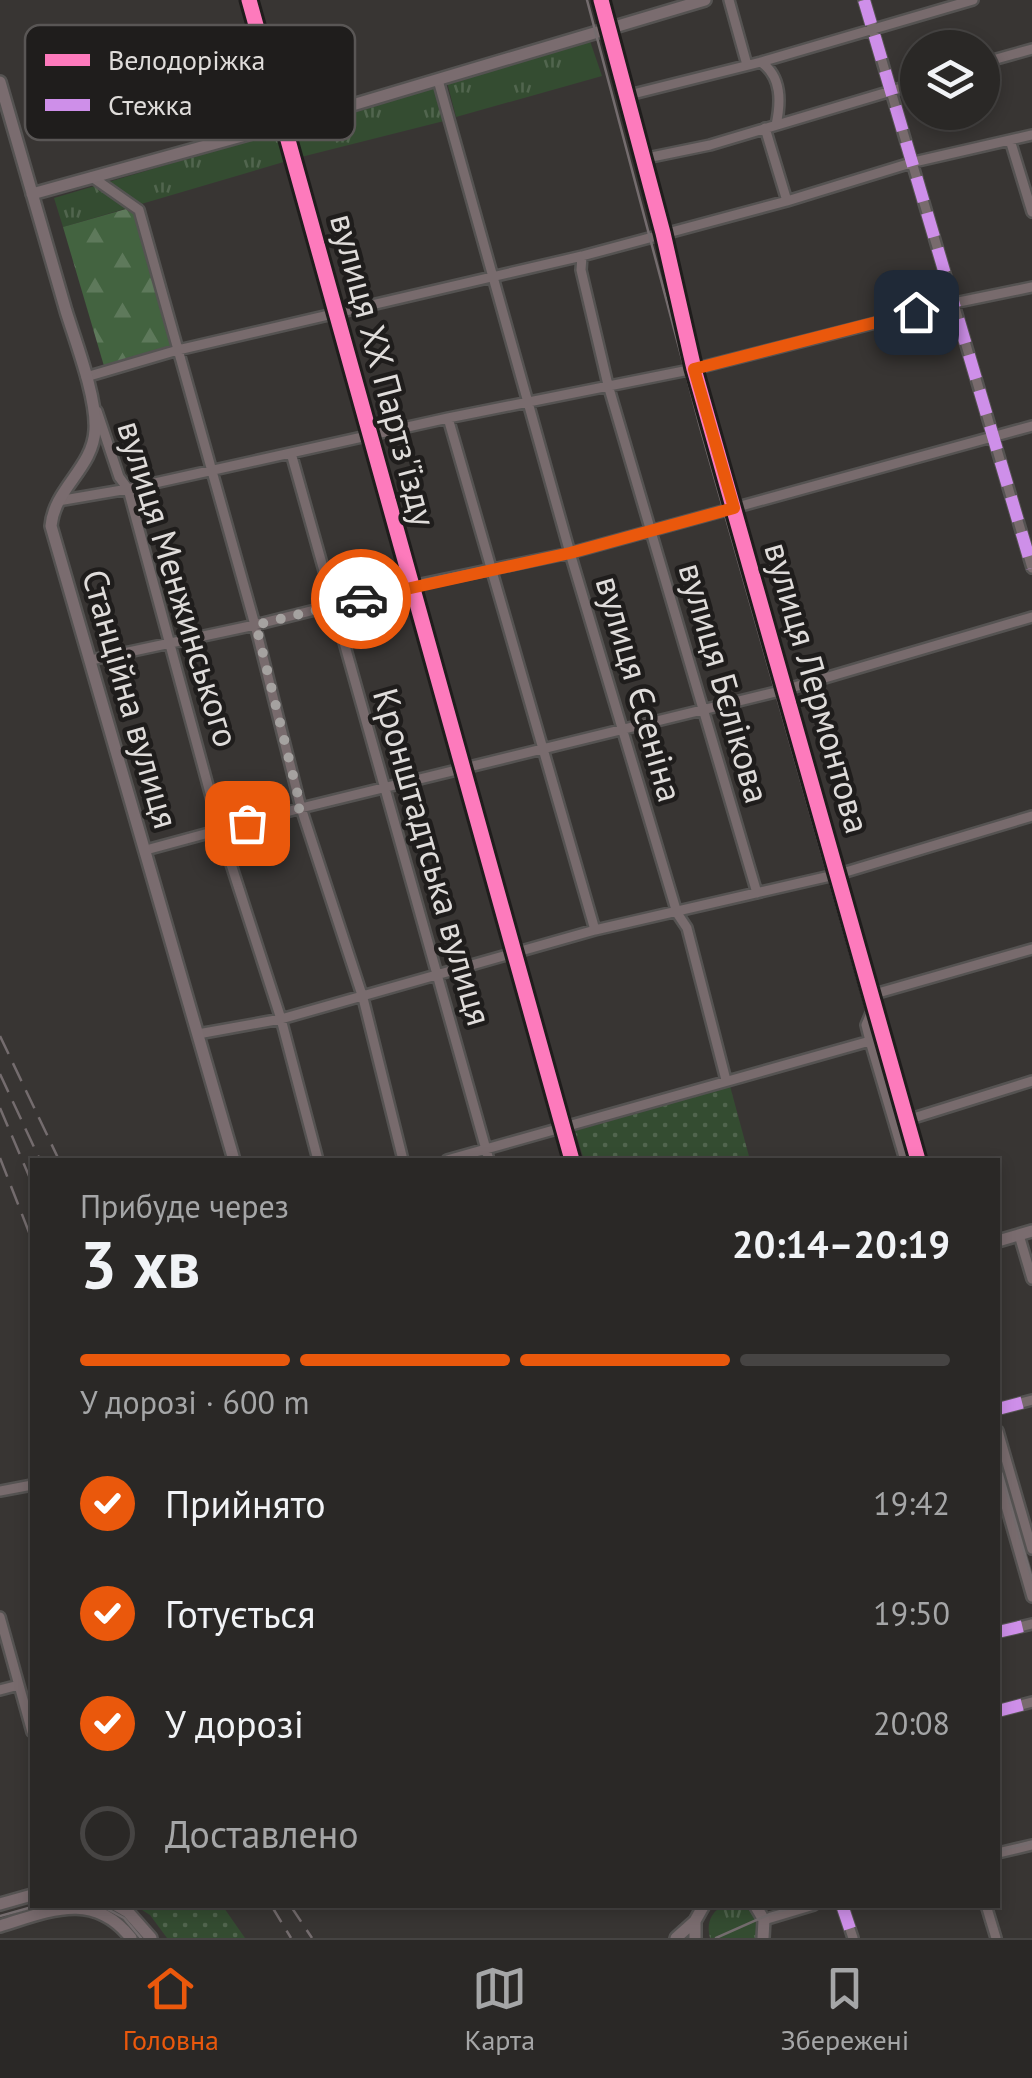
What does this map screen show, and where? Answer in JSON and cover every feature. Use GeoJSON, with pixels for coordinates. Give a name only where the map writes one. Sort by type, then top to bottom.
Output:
{"type":"FeatureCollection","features":[{"type":"Feature","properties":{"kind":"street","name":"вулиця XX Партз'їзду"},"geometry":{"type":"LineString","coordinates":[[249,0],[256,25]]}},
{"type":"Feature","properties":{"kind":"street","name":"вулиця Лермонтова"},"geometry":{"type":"LineString","coordinates":[[601,0],[663,233],[694,369],[917,1158]]}},
{"type":"Feature","properties":{"kind":"street"},"geometry":{"type":"LineString","coordinates":[[355,104],[704,0]]}},
{"type":"Feature","properties":{"kind":"street"},"geometry":{"type":"LineString","coordinates":[[729,0],[747,66]]}},
{"type":"Feature","properties":{"kind":"street"},"geometry":{"type":"LineString","coordinates":[[864,0],[1032,568]]}},
{"type":"Feature","properties":{"kind":"street"},"geometry":{"type":"LineString","coordinates":[[625,96],[747,66],[973,0]]}},
{"type":"Feature","properties":{"kind":"street"},"geometry":{"type":"LineString","coordinates":[[1000,58],[1032,48]]}},
{"type":"Feature","properties":{"kind":"street"},"geometry":{"type":"LineString","coordinates":[[761,62],[776,82],[781,104],[770,127],[787,202]]}},
{"type":"Feature","properties":{"kind":"street","name":"вулиця Єсеніна"},"geometry":{"type":"LineString","coordinates":[[438,80],[622,731],[676,912],[687,928],[726,1080]]}},
{"type":"Feature","properties":{"kind":"street","name":"вулиця Менжинського"},"geometry":{"type":"LineString","coordinates":[[0,82],[85,375],[119,477],[128,489],[220,830],[280,1019],[317,1158]]}},
{"type":"Feature","properties":{"kind":"street"},"geometry":{"type":"LineString","coordinates":[[642,160],[900,88]]}},
{"type":"Feature","properties":{"kind":"street"},"geometry":{"type":"LineString","coordinates":[[58,501],[92,446],[96,427],[85,375],[582,256],[787,202],[914,162],[1032,135]]}},
{"type":"Feature","properties":{"kind":"street"},"geometry":{"type":"LineString","coordinates":[[32,194],[224,140]]}},
{"type":"Feature","properties":{"kind":"street","name":"вулиця XX Партз'їзду"},"geometry":{"type":"LineString","coordinates":[[288,140],[571,1158]]}},
{"type":"Feature","properties":{"kind":"street"},"geometry":{"type":"LineString","coordinates":[[1010,140],[1032,212]]}},
{"type":"Feature","properties":{"kind":"street"},"geometry":{"type":"LineString","coordinates":[[89,176],[139,210],[256,625],[301,808],[362,998],[402,1158]]}},
{"type":"Feature","properties":{"kind":"street","name":"вулиця Бєлікова"},"geometry":{"type":"LineString","coordinates":[[582,256],[581,270],[608,385],[757,893]]}},
{"type":"Feature","properties":{"kind":"street"},"geometry":{"type":"LineString","coordinates":[[58,501],[694,369],[1032,287]]}},
{"type":"Feature","properties":{"kind":"street"},"geometry":{"type":"LineString","coordinates":[[448,418],[595,930]]}},
{"type":"Feature","properties":{"kind":"street"},"geometry":{"type":"LineString","coordinates":[[92,660],[570,553],[1032,426]]}},
{"type":"Feature","properties":{"kind":"street","name":"Кронштадтська вулиця"},"geometry":{"type":"LineString","coordinates":[[291,453],[488,1155]]}},
{"type":"Feature","properties":{"kind":"street","name":"Станційна вулиця"},"geometry":{"type":"LineString","coordinates":[[58,501],[51,526],[233,1158]]}},
{"type":"Feature","properties":{"kind":"street"},"geometry":{"type":"LineString","coordinates":[[146,850],[301,808],[784,690],[1032,617]]}},
{"type":"Feature","properties":{"kind":"street"},"geometry":{"type":"LineString","coordinates":[[198,1034],[280,1019],[595,930],[839,874],[1032,816]]}},
{"type":"Feature","properties":{"kind":"street"},"geometry":{"type":"LineString","coordinates":[[904,1158],[866,1025],[873,1000],[1032,948]]}},
{"type":"Feature","properties":{"kind":"street"},"geometry":{"type":"LineString","coordinates":[[488,1155],[563,1127],[870,1040]]}},
{"type":"Feature","properties":{"kind":"street"},"geometry":{"type":"LineString","coordinates":[[907,1120],[1032,1081]]}},
{"type":"Feature","properties":{"kind":"street"},"geometry":{"type":"LineString","coordinates":[[1000,1240],[1025,1233],[1032,1279]]}},
{"type":"Feature","properties":{"kind":"street"},"geometry":{"type":"LineString","coordinates":[[1000,1409],[1032,1400]]}},
{"type":"Feature","properties":{"kind":"street"},"geometry":{"type":"LineString","coordinates":[[1000,1439],[1032,1549]]}},
{"type":"Feature","properties":{"kind":"street"},"geometry":{"type":"LineString","coordinates":[[0,1491],[30,1485]]}},
{"type":"Feature","properties":{"kind":"street"},"geometry":{"type":"LineString","coordinates":[[1000,1485],[1032,1597]]}},
{"type":"Feature","properties":{"kind":"street"},"geometry":{"type":"LineString","coordinates":[[0,1617],[30,1724]]}},
{"type":"Feature","properties":{"kind":"street"},"geometry":{"type":"LineString","coordinates":[[1000,1632],[1032,1624]]}},
{"type":"Feature","properties":{"kind":"street"},"geometry":{"type":"LineString","coordinates":[[0,1690],[20,1685]]}},
{"type":"Feature","properties":{"kind":"street"},"geometry":{"type":"LineString","coordinates":[[1000,1710],[1032,1702]]}},
{"type":"Feature","properties":{"kind":"street"},"geometry":{"type":"LineString","coordinates":[[1000,1853],[1032,1845]]}},
{"type":"Feature","properties":{"kind":"street"},"geometry":{"type":"LineString","coordinates":[[0,1904],[30,1896]]}},
{"type":"Feature","properties":{"kind":"street"},"geometry":{"type":"LineString","coordinates":[[0,1926],[60,1908]]}},
{"type":"Feature","properties":{"kind":"street"},"geometry":{"type":"LineString","coordinates":[[73,1908],[93,1910],[121,1926],[132,1938]]}},
{"type":"Feature","properties":{"kind":"street"},"geometry":{"type":"LineString","coordinates":[[121,1908],[151,1938]]}},
{"type":"Feature","properties":{"kind":"street"},"geometry":{"type":"LineString","coordinates":[[757,1908],[764,1920],[764,1938]]}},
{"type":"Feature","properties":{"kind":"street"},"geometry":{"type":"LineString","coordinates":[[764,1920],[799,1908]]}},
{"type":"Feature","properties":{"kind":"street"},"geometry":{"type":"LineString","coordinates":[[843,1908],[852,1938]]}},
{"type":"Feature","properties":{"kind":"street"},"geometry":{"type":"LineString","coordinates":[[987,1908],[996,1938]]}},
{"type":"Feature","properties":{"kind":"street"},"geometry":{"type":"LineString","coordinates":[[676,1938],[698,1911]]}},
{"type":"Feature","properties":{"kind":"street"},"geometry":{"type":"LineString","coordinates":[[695,1938],[698,1911]]}},
{"type":"Feature","properties":{"kind":"green space"},"geometry":{"type":"Polygon","coordinates":[[[590,41],[602,76],[456,117],[447,82],[590,41]]]}},
{"type":"Feature","properties":{"kind":"green space"},"geometry":{"type":"Polygon","coordinates":[[[434,85],[444,121],[301,157],[296,140],[355,140],[355,108],[434,85]]]}},
{"type":"Feature","properties":{"kind":"green space"},"geometry":{"type":"Polygon","coordinates":[[[251,140],[280,140],[287,161],[63,227],[54,198],[251,140]]]}},
{"type":"Feature","properties":{"kind":"green space"},"geometry":{"type":"Polygon","coordinates":[[[133,207],[174,345],[104,366],[63,227],[133,207]]]}},
{"type":"Feature","properties":{"kind":"green space"},"geometry":{"type":"Polygon","coordinates":[[[730,1086],[749,1158],[583,1158],[575,1131],[730,1086]]]}},
{"type":"Feature","properties":{"kind":"green space"},"geometry":{"type":"Polygon","coordinates":[[[139,1908],[224,1908],[245,1938],[167,1938],[150,1915],[139,1908]]]}},
{"type":"Feature","properties":{"kind":"green space"},"geometry":{"type":"Polygon","coordinates":[[[742,1908],[751,1912],[757,1922],[757,1938],[710,1938],[711,1918],[716,1911],[742,1908]]]}},
{"type":"Feature","properties":{"kind":"tram line"},"geometry":{"type":"LineString","coordinates":[[587,0],[700,427],[908,1158]]}},
{"type":"Feature","properties":{"kind":"tram line"},"geometry":{"type":"LineString","coordinates":[[1000,1468],[1032,1579]]}},
{"type":"Feature","properties":{"kind":"tram line"},"geometry":{"type":"LineString","coordinates":[[1000,1850],[1032,1842]]}},
{"type":"Feature","properties":{"kind":"tram line"},"geometry":{"type":"LineString","coordinates":[[0,1916],[30,1908]]}},
{"type":"Feature","properties":{"kind":"tram line"},"geometry":{"type":"LineString","coordinates":[[106,1908],[124,1918],[141,1938]]}},
{"type":"Feature","properties":{"kind":"tram line"},"geometry":{"type":"LineString","coordinates":[[716,1938],[791,1908]]}},
{"type":"Feature","properties":{"kind":"railway"},"geometry":{"type":"LineString","coordinates":[[0,1036],[58,1158]]}},
{"type":"Feature","properties":{"kind":"railway"},"geometry":{"type":"LineString","coordinates":[[0,1074],[39,1158]]}},
{"type":"Feature","properties":{"kind":"railway"},"geometry":{"type":"LineString","coordinates":[[0,1108],[30,1178]]}},
{"type":"Feature","properties":{"kind":"railway"},"geometry":{"type":"LineString","coordinates":[[0,1158],[30,1235]]}},
{"type":"Feature","properties":{"kind":"railway"},"geometry":{"type":"LineString","coordinates":[[273,1908],[291,1938]]}},
{"type":"Feature","properties":{"kind":"railway"},"geometry":{"type":"LineString","coordinates":[[292,1908],[312,1938]]}},
{"type":"Feature","properties":{"kind":"marked path"},"geometry":{"type":"LineString","coordinates":[[864,0],[1032,568]]}},
{"type":"Feature","properties":{"kind":"marked path"},"geometry":{"type":"LineString","coordinates":[[1000,1408],[1032,1400]]}},
{"type":"Feature","properties":{"kind":"marked path"},"geometry":{"type":"LineString","coordinates":[[1000,1632],[1032,1624]]}},
{"type":"Feature","properties":{"kind":"marked path"},"geometry":{"type":"LineString","coordinates":[[1000,1710],[1032,1702]]}},
{"type":"Feature","properties":{"kind":"marked path"},"geometry":{"type":"LineString","coordinates":[[843,1908],[853,1938]]}},
{"type":"Feature","properties":{"kind":"cycle path"},"geometry":{"type":"LineString","coordinates":[[249,0],[256,25]]}},
{"type":"Feature","properties":{"kind":"cycle path"},"geometry":{"type":"LineString","coordinates":[[601,0],[663,233],[694,369],[917,1158]]}},
{"type":"Feature","properties":{"kind":"cycle path"},"geometry":{"type":"LineString","coordinates":[[288,140],[571,1158]]}},
{"type":"Feature","properties":{"kind":"way so far"},"geometry":{"type":"LineString","coordinates":[[247,823],[301,808],[256,625],[361,599]]}},
{"type":"Feature","properties":{"kind":"route"},"geometry":{"type":"LineString","coordinates":[[361,599],[570,553],[734,508],[694,369],[916,312]]}}]}
